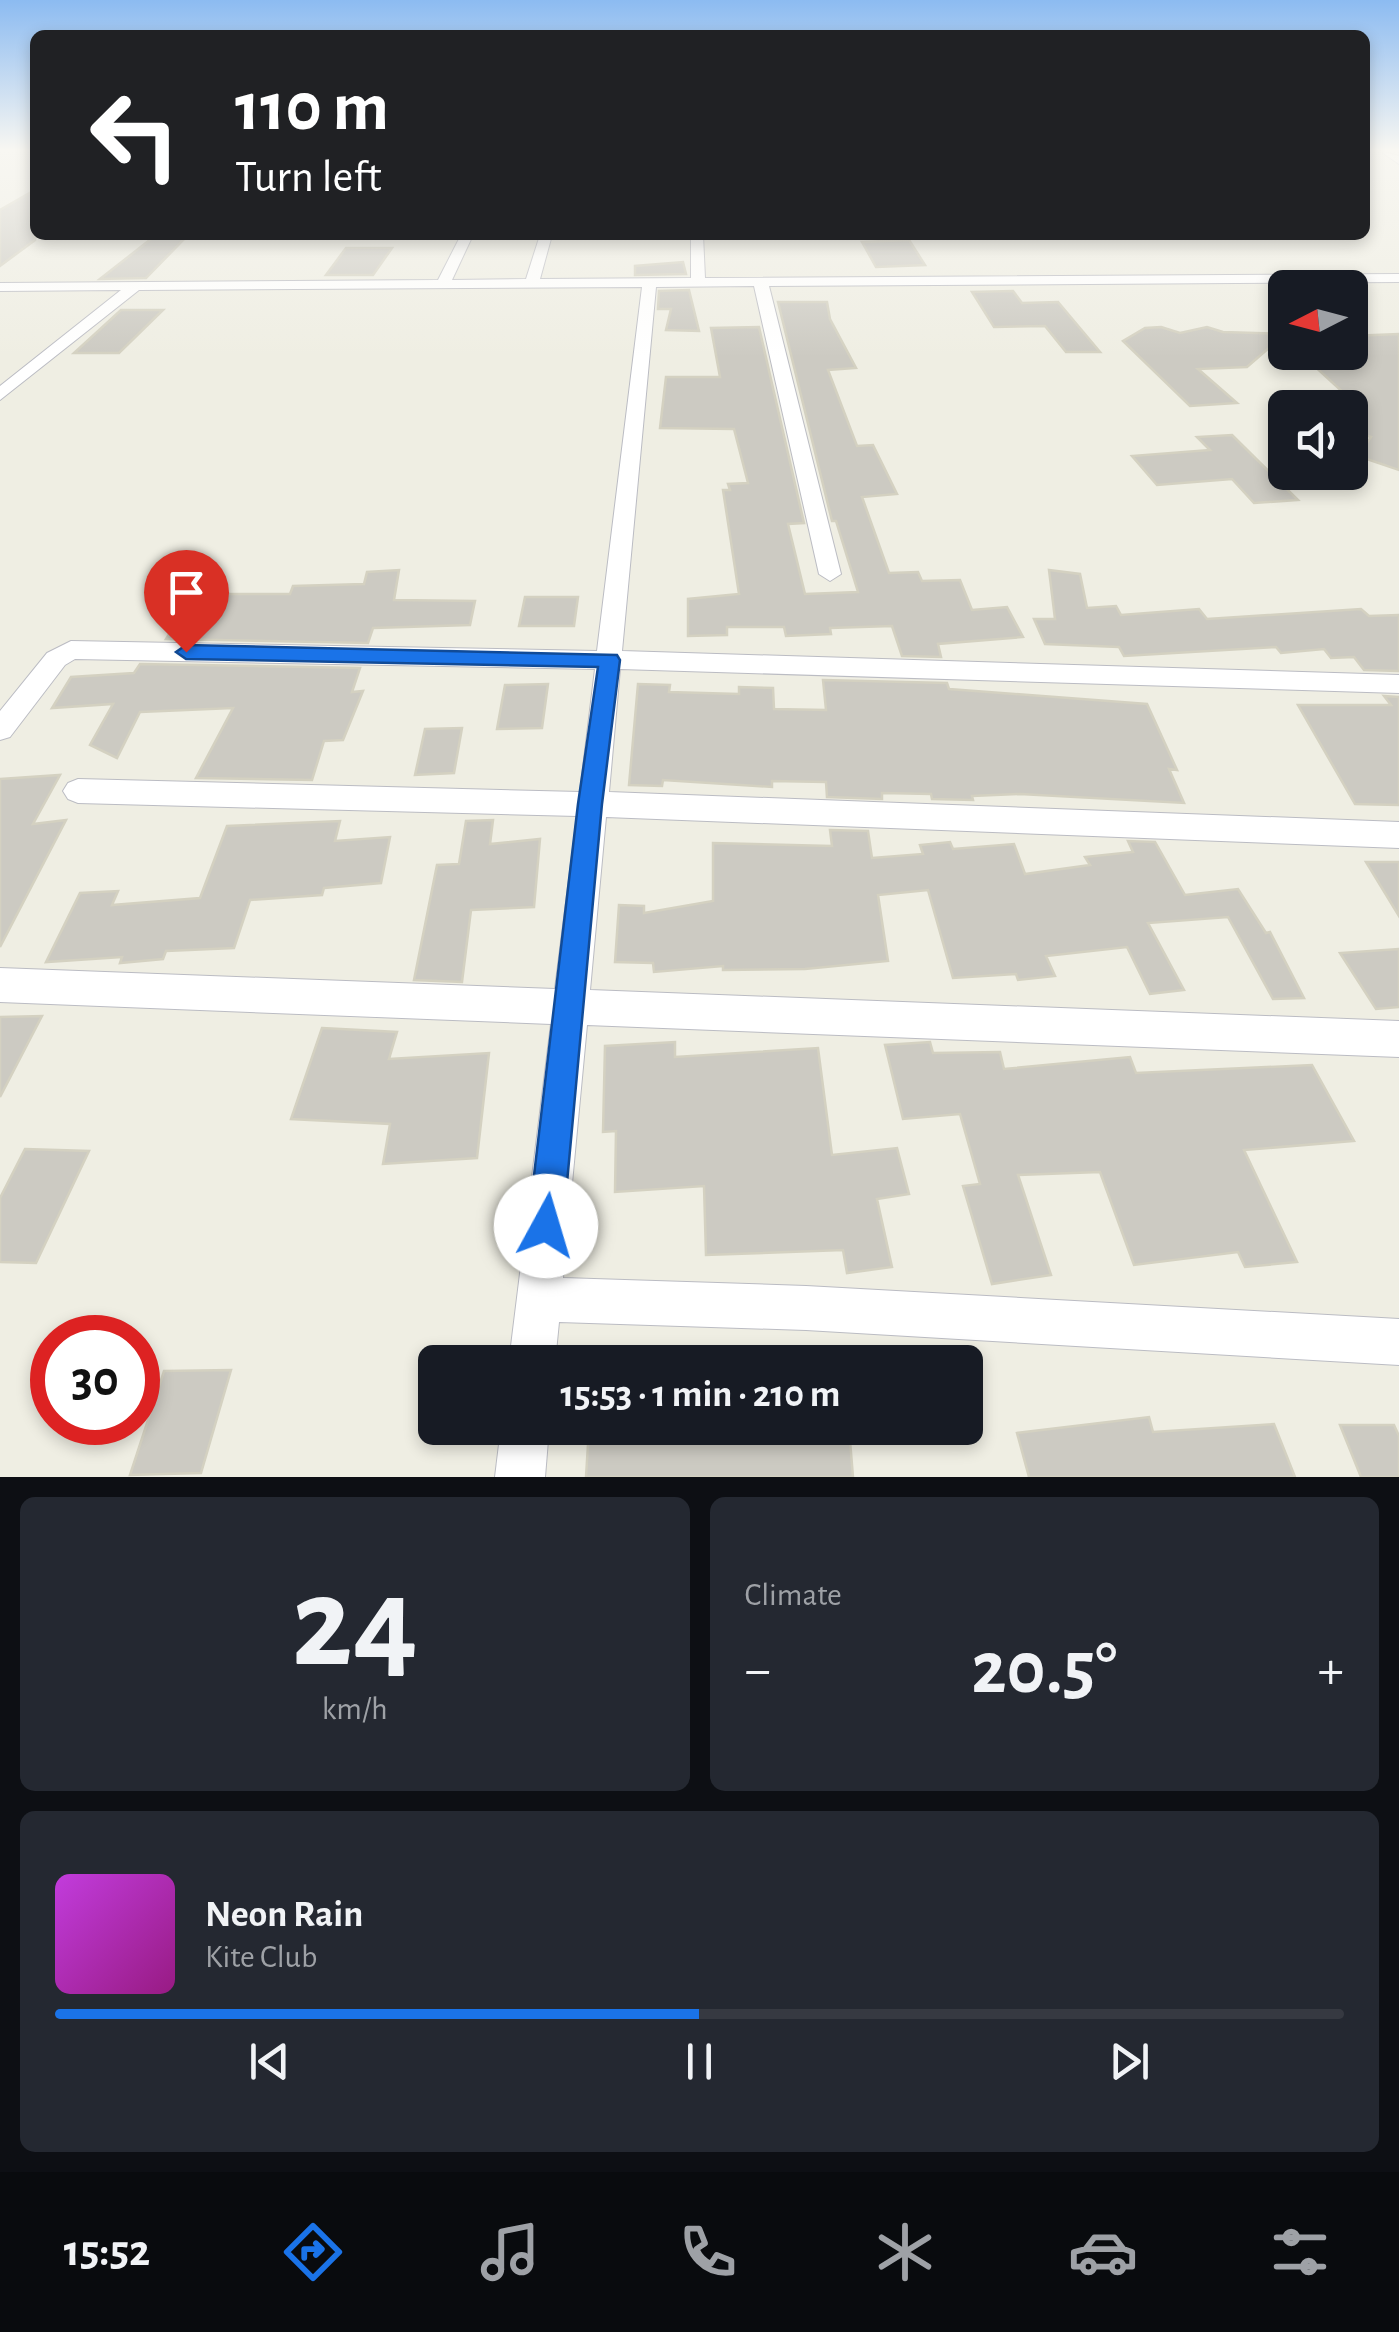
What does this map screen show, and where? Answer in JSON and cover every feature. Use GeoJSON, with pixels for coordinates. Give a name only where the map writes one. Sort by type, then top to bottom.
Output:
{"type":"FeatureCollection","features":[{"type":"Feature","properties":{"kind":"street"},"geometry":{"type":"LineString","coordinates":[[442,283],[464,240]]}},
{"type":"Feature","properties":{"kind":"street"},"geometry":{"type":"LineString","coordinates":[[532,282],[545,240]]}},
{"type":"Feature","properties":{"kind":"street"},"geometry":{"type":"LineString","coordinates":[[697,240],[698,280]]}},
{"type":"Feature","properties":{"kind":"street"},"geometry":{"type":"LineString","coordinates":[[0,287],[1399,278]]}},
{"type":"Feature","properties":{"kind":"street"},"geometry":{"type":"LineString","coordinates":[[760,280],[830,574]]}},
{"type":"Feature","properties":{"kind":"street"},"geometry":{"type":"LineString","coordinates":[[534,1345],[650,281]]}},
{"type":"Feature","properties":{"kind":"street"},"geometry":{"type":"LineString","coordinates":[[0,395],[136,286]]}},
{"type":"Feature","properties":{"kind":"street"},"geometry":{"type":"LineString","coordinates":[[0,730],[56,659],[71,650],[610,660],[1399,684]]}},
{"type":"Feature","properties":{"kind":"street"},"geometry":{"type":"LineString","coordinates":[[78,790],[590,804],[1399,835]]}},
{"type":"Feature","properties":{"kind":"street"},"geometry":{"type":"LineString","coordinates":[[0,985],[1399,1039]]}},
{"type":"Feature","properties":{"kind":"street"},"geometry":{"type":"LineString","coordinates":[[538,1299],[806,1308],[1399,1342]]}},
{"type":"Feature","properties":{"kind":"street"},"geometry":{"type":"LineString","coordinates":[[520,1477],[523,1445]]}},
{"type":"Feature","properties":{"kind":"building"},"geometry":{"type":"Polygon","coordinates":[[[0,220],[30,220],[30,240],[35,240],[0,266],[0,220]]]}},
{"type":"Feature","properties":{"kind":"building"},"geometry":{"type":"Polygon","coordinates":[[[150,240],[183,240],[146,278],[100,279],[150,240]]]}},
{"type":"Feature","properties":{"kind":"building"},"geometry":{"type":"Polygon","coordinates":[[[909,240],[925,265],[876,267],[862,242],[909,240]]]}},
{"type":"Feature","properties":{"kind":"building"},"geometry":{"type":"Polygon","coordinates":[[[346,248],[392,248],[373,275],[326,275],[346,248]]]}},
{"type":"Feature","properties":{"kind":"building"},"geometry":{"type":"Polygon","coordinates":[[[683,262],[686,274],[635,275],[635,266],[683,262]]]}},
{"type":"Feature","properties":{"kind":"building"},"geometry":{"type":"Polygon","coordinates":[[[689,290],[699,331],[666,330],[671,309],[658,309],[659,291],[689,290]]]}},
{"type":"Feature","properties":{"kind":"building"},"geometry":{"type":"Polygon","coordinates":[[[1013,291],[1022,303],[1058,302],[1100,352],[1066,352],[1045,326],[994,327],[972,292],[1013,291]]]}},
{"type":"Feature","properties":{"kind":"building"},"geometry":{"type":"Polygon","coordinates":[[[778,302],[827,302],[830,319],[856,368],[828,370],[857,446],[873,445],[897,494],[862,497],[889,573],[918,572],[922,581],[960,580],[972,610],[1007,607],[1023,637],[938,644],[941,657],[902,656],[892,626],[830,628],[831,634],[786,636],[784,627],[727,627],[727,635],[688,636],[688,599],[739,594],[723,490],[730,490],[728,484],[748,483],[734,429],[660,428],[666,377],[720,377],[711,328],[759,327],[804,523],[788,524],[805,594],[858,592],[836,521],[832,521],[778,302]]]}},
{"type":"Feature","properties":{"kind":"building"},"geometry":{"type":"Polygon","coordinates":[[[121,310],[163,310],[119,353],[74,353],[121,310]]]}},
{"type":"Feature","properties":{"kind":"building"},"geometry":{"type":"Polygon","coordinates":[[[1161,327],[1180,333],[1207,327],[1223,332],[1268,333],[1268,349],[1247,367],[1198,369],[1237,403],[1190,406],[1123,341],[1145,328],[1161,327]]]}},
{"type":"Feature","properties":{"kind":"building"},"geometry":{"type":"Polygon","coordinates":[[[1399,334],[1399,470],[1368,459],[1368,390],[1341,390],[1319,370],[1368,370],[1368,335],[1399,334]]]}},
{"type":"Feature","properties":{"kind":"building"},"geometry":{"type":"Polygon","coordinates":[[[1232,435],[1268,470],[1268,490],[1288,490],[1298,500],[1254,503],[1232,479],[1157,485],[1132,456],[1210,450],[1197,437],[1232,435]]]}},
{"type":"Feature","properties":{"kind":"building"},"geometry":{"type":"Polygon","coordinates":[[[399,570],[394,600],[475,601],[470,625],[373,628],[368,643],[166,639],[194,594],[290,594],[293,586],[364,584],[367,572],[399,570]]]}},
{"type":"Feature","properties":{"kind":"building"},"geometry":{"type":"Polygon","coordinates":[[[1049,570],[1080,574],[1087,608],[1116,606],[1121,615],[1199,609],[1207,619],[1361,609],[1369,616],[1399,615],[1399,671],[1364,670],[1354,657],[1331,658],[1324,649],[1281,653],[1276,647],[1124,656],[1119,647],[1045,644],[1034,619],[1055,619],[1049,570]]]}},
{"type":"Feature","properties":{"kind":"building"},"geometry":{"type":"Polygon","coordinates":[[[525,597],[578,597],[574,626],[519,626],[525,597]]]}},
{"type":"Feature","properties":{"kind":"building"},"geometry":{"type":"Polygon","coordinates":[[[140,664],[360,668],[352,692],[363,691],[343,740],[324,741],[312,780],[196,778],[233,708],[140,712],[117,758],[90,745],[113,704],[52,708],[71,677],[134,673],[140,664]]]}},
{"type":"Feature","properties":{"kind":"building"},"geometry":{"type":"Polygon","coordinates":[[[823,680],[947,683],[949,689],[1147,704],[1177,770],[1169,769],[1184,803],[1020,794],[972,796],[973,800],[932,799],[931,794],[882,793],[882,799],[827,797],[826,782],[772,781],[772,787],[663,780],[662,786],[629,785],[638,684],[670,685],[669,692],[739,694],[739,687],[773,688],[774,709],[826,710],[823,680]]]}},
{"type":"Feature","properties":{"kind":"building"},"geometry":{"type":"Polygon","coordinates":[[[548,684],[542,728],[497,729],[505,685],[548,684]]]}},
{"type":"Feature","properties":{"kind":"building"},"geometry":{"type":"Polygon","coordinates":[[[1384,696],[1399,697],[1399,805],[1355,804],[1298,705],[1391,705],[1384,696]]]}},
{"type":"Feature","properties":{"kind":"building"},"geometry":{"type":"Polygon","coordinates":[[[462,728],[454,773],[415,775],[425,729],[462,728]]]}},
{"type":"Feature","properties":{"kind":"building"},"geometry":{"type":"Polygon","coordinates":[[[60,775],[33,824],[66,820],[0,947],[0,779],[60,775]]]}},
{"type":"Feature","properties":{"kind":"building"},"geometry":{"type":"Polygon","coordinates":[[[493,820],[490,844],[540,839],[534,907],[471,910],[462,982],[414,980],[437,865],[459,864],[466,821],[493,820]]]}},
{"type":"Feature","properties":{"kind":"building"},"geometry":{"type":"Polygon","coordinates":[[[340,821],[335,841],[390,837],[381,883],[324,888],[322,895],[250,900],[234,948],[166,951],[163,959],[120,963],[122,957],[46,962],[80,893],[118,891],[112,905],[200,898],[227,826],[340,821]]]}},
{"type":"Feature","properties":{"kind":"building"},"geometry":{"type":"Polygon","coordinates":[[[830,830],[868,831],[872,858],[923,854],[920,845],[950,842],[953,849],[1014,844],[1025,874],[1090,865],[1085,857],[1133,852],[1128,841],[1155,842],[1185,895],[1238,889],[1266,933],[1270,932],[1304,998],[1273,999],[1228,917],[1148,923],[1184,990],[1150,994],[1127,947],[1046,956],[1055,976],[1018,980],[1016,974],[953,978],[928,890],[878,895],[888,961],[805,969],[723,970],[723,966],[654,972],[653,963],[615,962],[619,905],[644,906],[644,913],[713,901],[713,843],[832,846],[830,830]]]}},
{"type":"Feature","properties":{"kind":"building"},"geometry":{"type":"Polygon","coordinates":[[[1366,862],[1399,862],[1399,916],[1366,862]]]}},
{"type":"Feature","properties":{"kind":"building"},"geometry":{"type":"Polygon","coordinates":[[[1399,949],[1399,1007],[1376,1009],[1340,953],[1399,949]]]}},
{"type":"Feature","properties":{"kind":"building"},"geometry":{"type":"Polygon","coordinates":[[[42,1016],[0,1097],[0,1017],[42,1016]]]}},
{"type":"Feature","properties":{"kind":"building"},"geometry":{"type":"Polygon","coordinates":[[[322,1028],[397,1032],[389,1059],[489,1053],[477,1158],[383,1164],[390,1124],[291,1119],[322,1028]]]}},
{"type":"Feature","properties":{"kind":"building"},"geometry":{"type":"Polygon","coordinates":[[[675,1042],[675,1057],[818,1048],[832,1155],[897,1148],[909,1194],[877,1199],[892,1267],[847,1273],[843,1250],[706,1255],[704,1186],[615,1192],[616,1131],[603,1132],[605,1046],[675,1042]]]}},
{"type":"Feature","properties":{"kind":"building"},"geometry":{"type":"Polygon","coordinates":[[[930,1042],[933,1053],[1000,1052],[1004,1069],[1130,1057],[1136,1073],[1312,1065],[1354,1141],[1244,1150],[1297,1262],[1245,1267],[1238,1252],[1134,1265],[1100,1172],[1018,1175],[1051,1275],[992,1284],[963,1186],[980,1184],[960,1114],[903,1119],[885,1045],[930,1042]]]}},
{"type":"Feature","properties":{"kind":"building"},"geometry":{"type":"Polygon","coordinates":[[[25,1149],[89,1151],[36,1263],[0,1262],[0,1198],[25,1149]]]}},
{"type":"Feature","properties":{"kind":"building"},"geometry":{"type":"Polygon","coordinates":[[[231,1370],[201,1473],[130,1475],[140,1445],[160,1445],[160,1383],[164,1371],[231,1370]]]}},
{"type":"Feature","properties":{"kind":"building"},"geometry":{"type":"Polygon","coordinates":[[[1149,1417],[1153,1432],[1274,1424],[1295,1477],[1029,1477],[1017,1433],[1149,1417]]]}},
{"type":"Feature","properties":{"kind":"building"},"geometry":{"type":"Polygon","coordinates":[[[1340,1425],[1394,1425],[1399,1436],[1399,1477],[1361,1477],[1340,1425]]]}},
{"type":"Feature","properties":{"kind":"building"},"geometry":{"type":"Polygon","coordinates":[[[588,1445],[850,1445],[853,1477],[586,1477],[588,1445]]]}},
{"type":"Feature","properties":{"kind":"route"},"geometry":{"type":"LineString","coordinates":[[186,652],[610,660],[590,804],[546,1226]]}}]}
